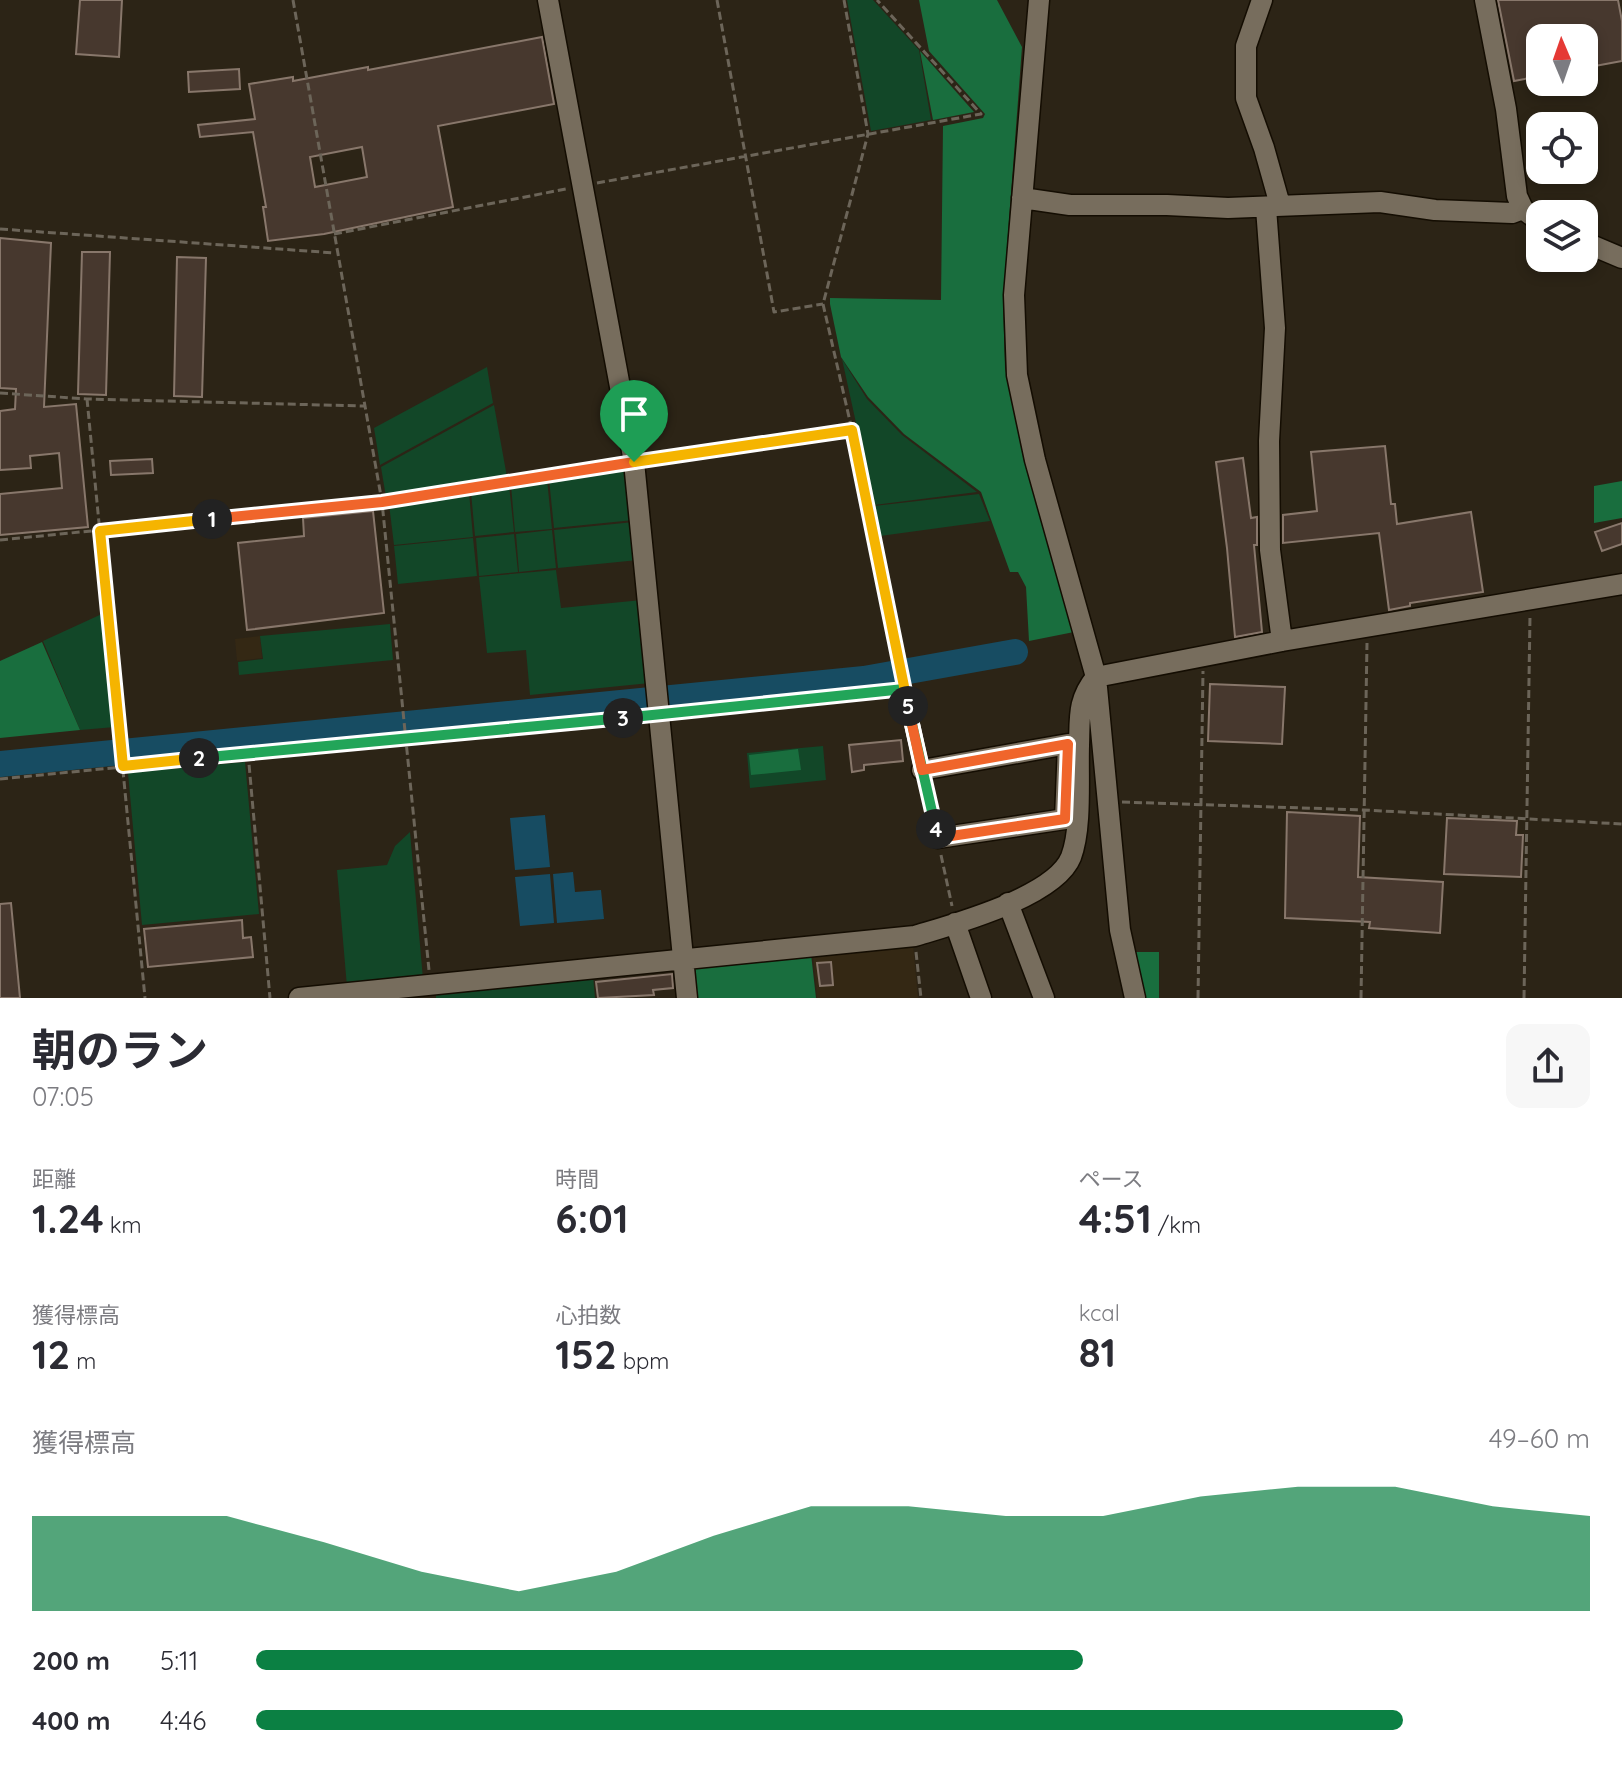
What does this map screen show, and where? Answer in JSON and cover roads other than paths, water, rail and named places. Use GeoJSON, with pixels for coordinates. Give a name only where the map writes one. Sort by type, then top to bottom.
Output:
{"type":"FeatureCollection","features":[{"type":"Feature","properties":{"kind":"street"},"geometry":{"type":"LineString","coordinates":[[548,0],[634,462],[687,998]]}},
{"type":"Feature","properties":{"kind":"street"},"geometry":{"type":"LineString","coordinates":[[1039,0],[1014,295],[1017,375],[1035,460],[1096,677],[1120,930],[1135,998]]}},
{"type":"Feature","properties":{"kind":"street"},"geometry":{"type":"LineString","coordinates":[[1262,0],[1246,46],[1246,98],[1264,148],[1273,207],[1275,328],[1269,441],[1270,550],[1282,641]]}},
{"type":"Feature","properties":{"kind":"street"},"geometry":{"type":"LineString","coordinates":[[1485,0],[1506,109],[1517,196],[1526,211]]}},
{"type":"Feature","properties":{"kind":"street"},"geometry":{"type":"LineString","coordinates":[[1022,198],[1070,205],[1273,207],[1362,201],[1435,210],[1512,213],[1523,209]]}},
{"type":"Feature","properties":{"kind":"street"},"geometry":{"type":"LineString","coordinates":[[1598,248],[1622,258]]}},
{"type":"Feature","properties":{"kind":"street"},"geometry":{"type":"LineString","coordinates":[[299,998],[915,936],[1008,903],[1060,876],[1072,854],[1076,825],[1082,699],[1096,677],[1282,641],[1622,584]]}},
{"type":"Feature","properties":{"kind":"street"},"geometry":{"type":"LineString","coordinates":[[922,770],[1068,744],[1065,819],[938,838]]}},
{"type":"Feature","properties":{"kind":"street"},"geometry":{"type":"LineString","coordinates":[[1008,903],[1044,998]]}},
{"type":"Feature","properties":{"kind":"street"},"geometry":{"type":"LineString","coordinates":[[955,923],[981,998]]}},
{"type":"Feature","properties":{"kind":"water"},"geometry":{"type":"Polygon","coordinates":[[[545,815],[550,867],[515,870],[510,818],[545,815]]]}},
{"type":"Feature","properties":{"kind":"water"},"geometry":{"type":"Polygon","coordinates":[[[573,872],[575,892],[601,890],[604,919],[557,923],[553,874],[573,872]]]}},
{"type":"Feature","properties":{"kind":"water"},"geometry":{"type":"Polygon","coordinates":[[[550,874],[554,923],[520,926],[515,877],[550,874]]]}},
{"type":"Feature","properties":{"kind":"waterway"},"geometry":{"type":"LineString","coordinates":[[0,764],[864,679],[1015,652]]}}]}
